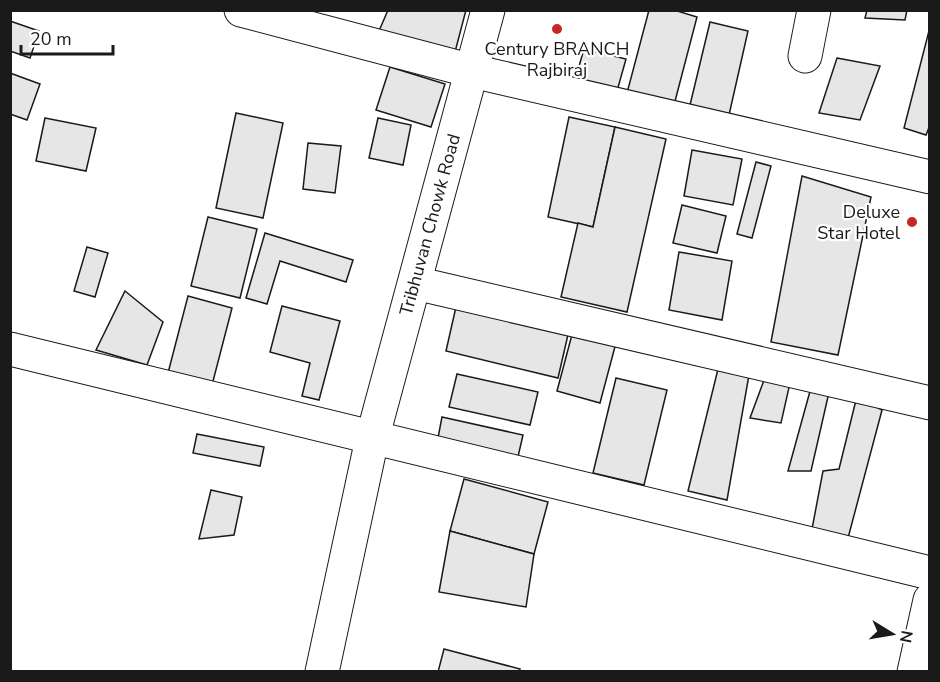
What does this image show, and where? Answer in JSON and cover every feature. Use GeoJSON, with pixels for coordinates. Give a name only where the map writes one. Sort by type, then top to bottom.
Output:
{"type":"FeatureCollection","features":[{"type":"Feature","properties":{"kind":"street"},"geometry":{"type":"LineString","coordinates":[[241,10],[472,71],[930,177]]}},
{"type":"Feature","properties":{"kind":"street","name":"Tribhuvan Chowk Road"},"geometry":{"type":"LineString","coordinates":[[322,672],[372,439],[488,10]]}},
{"type":"Feature","properties":{"kind":"street"},"geometry":{"type":"LineString","coordinates":[[805,56],[814,10]]}},
{"type":"Feature","properties":{"kind":"street"},"geometry":{"type":"LineString","coordinates":[[415,283],[930,403]]}},
{"type":"Feature","properties":{"kind":"street"},"geometry":{"type":"LineString","coordinates":[[10,349],[372,439],[930,573]]}},
{"type":"Feature","properties":{"kind":"street"},"geometry":{"type":"LineString","coordinates":[[914,672],[930,600]]}},
{"type":"Feature","properties":{"kind":"building"},"geometry":{"type":"Polygon","coordinates":[[[388,10],[466,10],[455,52],[379,31],[388,10]]]}},
{"type":"Feature","properties":{"kind":"building"},"geometry":{"type":"Polygon","coordinates":[[[649,10],[674,10],[697,17],[674,105],[627,93],[649,10]]]}},
{"type":"Feature","properties":{"kind":"building"},"geometry":{"type":"Polygon","coordinates":[[[867,10],[907,10],[905,20],[865,18],[867,10]]]}},
{"type":"Feature","properties":{"kind":"building"},"geometry":{"type":"Polygon","coordinates":[[[10,21],[39,31],[30,58],[10,51],[10,21]]]}},
{"type":"Feature","properties":{"kind":"building"},"geometry":{"type":"Polygon","coordinates":[[[710,22],[748,31],[729,115],[690,105],[710,22]]]}},
{"type":"Feature","properties":{"kind":"building"},"geometry":{"type":"Polygon","coordinates":[[[930,27],[930,125],[926,135],[904,128],[930,27]]]}},
{"type":"Feature","properties":{"kind":"building"},"geometry":{"type":"Polygon","coordinates":[[[584,49],[626,59],[617,91],[575,80],[584,49]]]}},
{"type":"Feature","properties":{"kind":"building"},"geometry":{"type":"Polygon","coordinates":[[[837,58],[880,66],[860,120],[819,113],[837,58]]]}},
{"type":"Feature","properties":{"kind":"building"},"geometry":{"type":"Polygon","coordinates":[[[390,67],[445,84],[431,127],[376,110],[390,67]]]}},
{"type":"Feature","properties":{"kind":"building"},"geometry":{"type":"Polygon","coordinates":[[[10,73],[40,84],[27,120],[10,114],[10,73]]]}},
{"type":"Feature","properties":{"kind":"building"},"geometry":{"type":"Polygon","coordinates":[[[236,113],[283,123],[263,218],[216,208],[236,113]]]}},
{"type":"Feature","properties":{"kind":"building"},"geometry":{"type":"Polygon","coordinates":[[[569,117],[615,127],[593,227],[548,217],[569,117]]]}},
{"type":"Feature","properties":{"kind":"building"},"geometry":{"type":"Polygon","coordinates":[[[45,118],[96,128],[86,171],[36,161],[45,118]]]}},
{"type":"Feature","properties":{"kind":"building"},"geometry":{"type":"Polygon","coordinates":[[[378,118],[411,125],[403,165],[369,158],[378,118]]]}},
{"type":"Feature","properties":{"kind":"building"},"geometry":{"type":"Polygon","coordinates":[[[615,127],[666,139],[627,312],[561,297],[578,223],[593,227],[615,127]]]}},
{"type":"Feature","properties":{"kind":"building"},"geometry":{"type":"Polygon","coordinates":[[[308,143],[341,146],[335,193],[303,189],[308,143]]]}},
{"type":"Feature","properties":{"kind":"building"},"geometry":{"type":"Polygon","coordinates":[[[692,150],[742,159],[733,205],[684,196],[692,150]]]}},
{"type":"Feature","properties":{"kind":"building"},"geometry":{"type":"Polygon","coordinates":[[[756,162],[771,166],[752,238],[737,234],[756,162]]]}},
{"type":"Feature","properties":{"kind":"building"},"geometry":{"type":"Polygon","coordinates":[[[802,176],[871,197],[838,355],[771,342],[802,176]]]}},
{"type":"Feature","properties":{"kind":"building"},"geometry":{"type":"Polygon","coordinates":[[[682,205],[726,216],[717,253],[673,243],[682,205]]]}},
{"type":"Feature","properties":{"kind":"building"},"geometry":{"type":"Polygon","coordinates":[[[208,217],[257,229],[240,298],[191,286],[208,217]]]}},
{"type":"Feature","properties":{"kind":"building"},"geometry":{"type":"Polygon","coordinates":[[[265,233],[353,260],[346,282],[280,261],[267,304],[246,298],[265,233]]]}},
{"type":"Feature","properties":{"kind":"building"},"geometry":{"type":"Polygon","coordinates":[[[87,247],[108,253],[95,297],[74,291],[87,247]]]}},
{"type":"Feature","properties":{"kind":"building"},"geometry":{"type":"Polygon","coordinates":[[[679,252],[732,261],[722,320],[669,310],[679,252]]]}},
{"type":"Feature","properties":{"kind":"building"},"geometry":{"type":"Polygon","coordinates":[[[125,291],[163,322],[147,365],[96,350],[125,291]]]}},
{"type":"Feature","properties":{"kind":"building"},"geometry":{"type":"Polygon","coordinates":[[[188,296],[232,308],[212,385],[168,373],[188,296]]]}},
{"type":"Feature","properties":{"kind":"building"},"geometry":{"type":"Polygon","coordinates":[[[458,298],[570,326],[558,378],[446,351],[458,298]]]}},
{"type":"Feature","properties":{"kind":"building"},"geometry":{"type":"Polygon","coordinates":[[[282,306],[340,321],[319,400],[302,396],[310,363],[270,352],[282,306]]]}},
{"type":"Feature","properties":{"kind":"building"},"geometry":{"type":"Polygon","coordinates":[[[574,327],[617,339],[600,403],[557,391],[574,327]]]}},
{"type":"Feature","properties":{"kind":"building"},"geometry":{"type":"Polygon","coordinates":[[[719,365],[749,375],[727,500],[688,491],[719,365]]]}},
{"type":"Feature","properties":{"kind":"building"},"geometry":{"type":"Polygon","coordinates":[[[767,372],[790,383],[781,423],[750,418],[767,372]]]}},
{"type":"Feature","properties":{"kind":"building"},"geometry":{"type":"Polygon","coordinates":[[[457,374],[538,392],[530,425],[449,407],[457,374]]]}},
{"type":"Feature","properties":{"kind":"building"},"geometry":{"type":"Polygon","coordinates":[[[616,378],[667,390],[644,485],[593,473],[616,378]]]}},
{"type":"Feature","properties":{"kind":"building"},"geometry":{"type":"Polygon","coordinates":[[[812,384],[830,388],[811,471],[788,471],[812,384]]]}},
{"type":"Feature","properties":{"kind":"building"},"geometry":{"type":"Polygon","coordinates":[[[857,396],[882,410],[848,538],[812,529],[823,471],[839,469],[857,396]]]}},
{"type":"Feature","properties":{"kind":"building"},"geometry":{"type":"Polygon","coordinates":[[[442,417],[523,435],[517,461],[437,443],[442,417]]]}},
{"type":"Feature","properties":{"kind":"building"},"geometry":{"type":"Polygon","coordinates":[[[197,434],[264,447],[260,466],[193,453],[197,434]]]}},
{"type":"Feature","properties":{"kind":"building"},"geometry":{"type":"Polygon","coordinates":[[[464,479],[548,502],[534,554],[450,531],[464,479]]]}},
{"type":"Feature","properties":{"kind":"building"},"geometry":{"type":"Polygon","coordinates":[[[211,490],[242,497],[234,535],[199,539],[211,490]]]}},
{"type":"Feature","properties":{"kind":"building"},"geometry":{"type":"Polygon","coordinates":[[[450,531],[534,554],[526,607],[439,592],[450,531]]]}},
{"type":"Feature","properties":{"kind":"building"},"geometry":{"type":"Polygon","coordinates":[[[444,649],[520,669],[519,672],[438,672],[444,649]]]}},
{"type":"Feature","properties":{"kind":"place","name":"Century BRANCH Rajbiraj"},"geometry":{"type":"Point","coordinates":[557,29]}},
{"type":"Feature","properties":{"kind":"place","name":"Deluxe Star Hotel"},"geometry":{"type":"Point","coordinates":[912,222]}}]}
